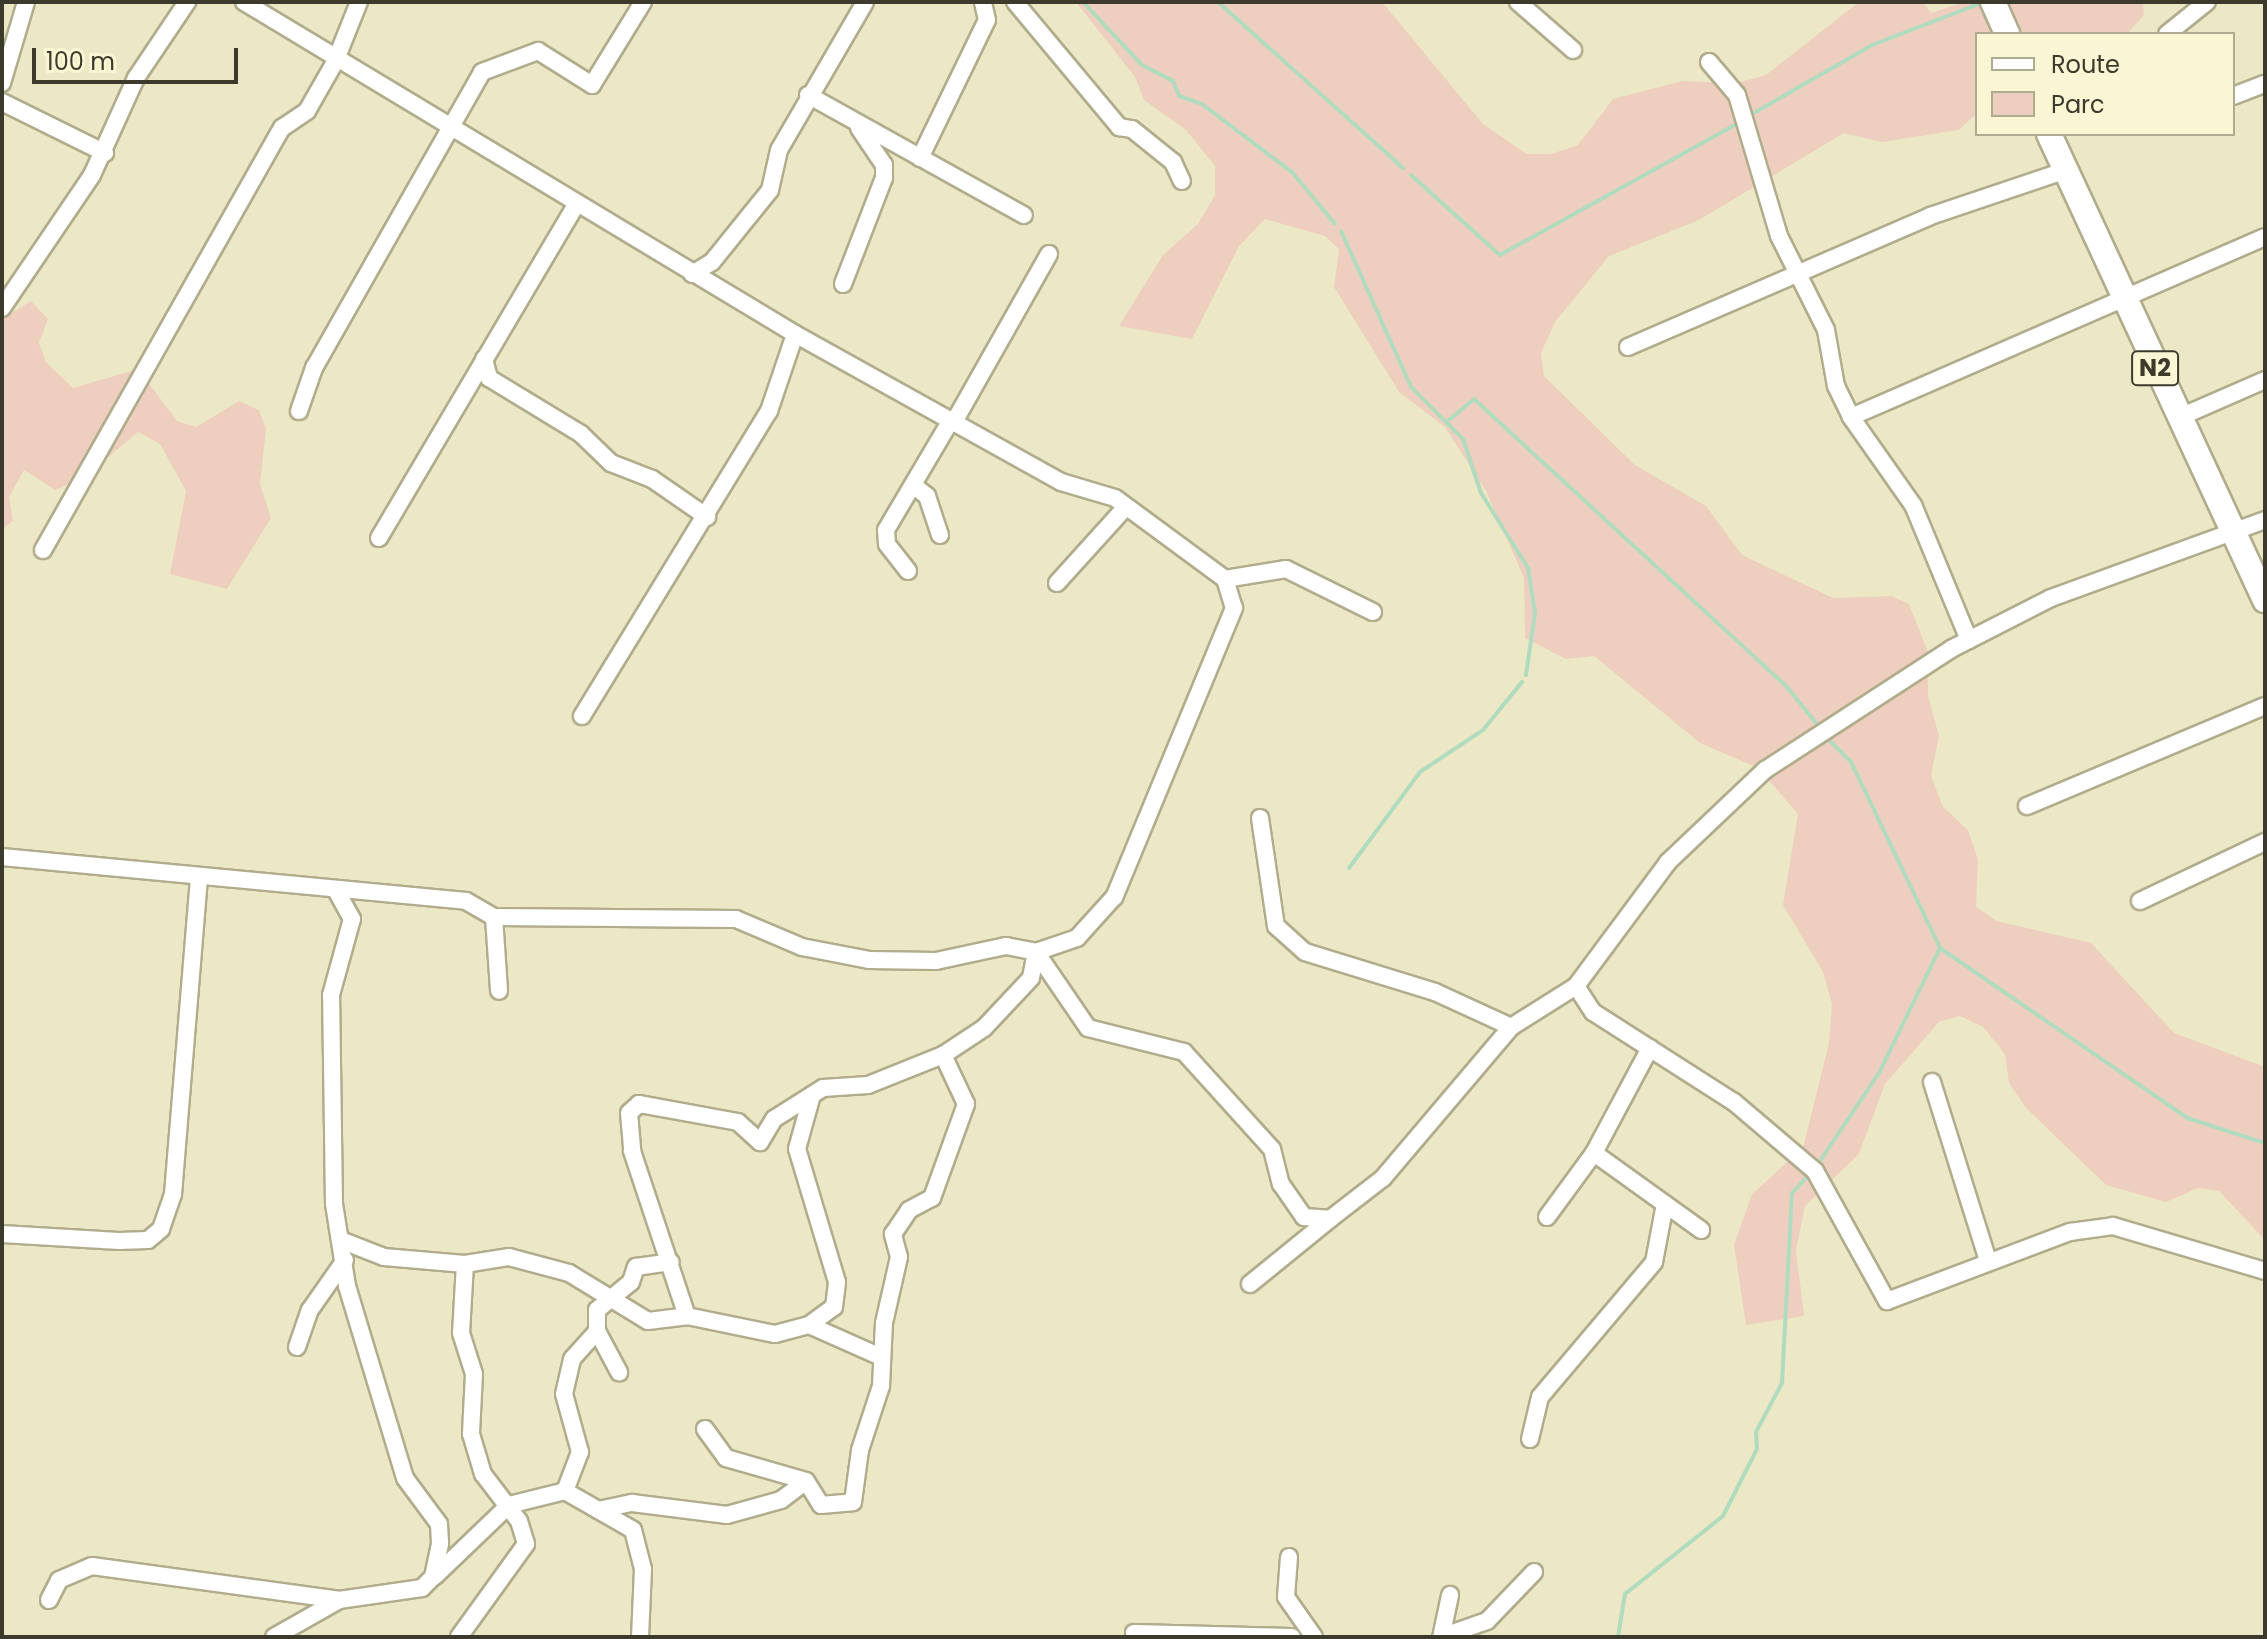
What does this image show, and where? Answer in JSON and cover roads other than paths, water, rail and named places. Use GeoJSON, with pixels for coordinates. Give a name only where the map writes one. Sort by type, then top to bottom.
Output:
{"type":"FeatureCollection","features":[{"type":"Feature","properties":{"kind":"highway"},"geometry":{"type":"LineString","coordinates":[[1994,4],[2006,32]]}},
{"type":"Feature","properties":{"kind":"highway","name":"N2"},"geometry":{"type":"LineString","coordinates":[[2050,136],[2121,296],[2265,600]]}},
{"type":"Feature","properties":{"kind":"street"},"geometry":{"type":"LineString","coordinates":[[2,83],[26,2]]}},
{"type":"Feature","properties":{"kind":"street"},"geometry":{"type":"LineString","coordinates":[[2,308],[105,153],[136,78],[187,2]]}},
{"type":"Feature","properties":{"kind":"street"},"geometry":{"type":"LineString","coordinates":[[2,857],[199,880],[466,901],[494,917],[736,919],[802,947],[869,960],[936,961],[1006,946],[1036,952],[1077,938],[1114,897],[1234,608],[1225,579],[1123,510],[1115,498],[1061,482],[795,334],[575,207],[455,130],[335,62],[244,2]]}},
{"type":"Feature","properties":{"kind":"street"},"geometry":{"type":"LineString","coordinates":[[43,550],[282,128],[307,111],[335,62],[359,2]]}},
{"type":"Feature","properties":{"kind":"street"},"geometry":{"type":"LineString","coordinates":[[299,411],[314,368],[455,130],[482,72],[538,51],[592,85],[643,2]]}},
{"type":"Feature","properties":{"kind":"street"},"geometry":{"type":"LineString","coordinates":[[692,274],[712,262],[770,190],[779,150],[808,95],[865,2]]}},
{"type":"Feature","properties":{"kind":"street"},"geometry":{"type":"LineString","coordinates":[[920,158],[987,20],[983,2]]}},
{"type":"Feature","properties":{"kind":"street"},"geometry":{"type":"LineString","coordinates":[[1015,2],[1119,127],[1132,129],[1173,162],[1182,181]]}},
{"type":"Feature","properties":{"kind":"street"},"geometry":{"type":"LineString","coordinates":[[1518,2],[1573,50]]}},
{"type":"Feature","properties":{"kind":"street"},"geometry":{"type":"LineString","coordinates":[[2170,32],[2207,2]]}},
{"type":"Feature","properties":{"kind":"street"},"geometry":{"type":"LineString","coordinates":[[1709,62],[1737,95],[1779,236],[1800,273],[1851,417],[1913,505],[1969,640]]}},
{"type":"Feature","properties":{"kind":"street"},"geometry":{"type":"LineString","coordinates":[[2235,95],[2265,84]]}},
{"type":"Feature","properties":{"kind":"street"},"geometry":{"type":"LineString","coordinates":[[808,95],[858,127],[1024,215]]}},
{"type":"Feature","properties":{"kind":"street"},"geometry":{"type":"LineString","coordinates":[[2,102],[105,153]]}},
{"type":"Feature","properties":{"kind":"street"},"geometry":{"type":"LineString","coordinates":[[843,284],[884,178],[884,165],[858,127]]}},
{"type":"Feature","properties":{"kind":"street"},"geometry":{"type":"LineString","coordinates":[[1628,347],[1930,216],[2064,171]]}},
{"type":"Feature","properties":{"kind":"street"},"geometry":{"type":"LineString","coordinates":[[379,538],[575,207]]}},
{"type":"Feature","properties":{"kind":"street"},"geometry":{"type":"LineString","coordinates":[[1851,417],[2121,296],[2265,237]]}},
{"type":"Feature","properties":{"kind":"street"},"geometry":{"type":"LineString","coordinates":[[908,571],[887,544],[886,530],[1049,254]]}},
{"type":"Feature","properties":{"kind":"street"},"geometry":{"type":"LineString","coordinates":[[582,716],[707,517],[769,411],[795,334]]}},
{"type":"Feature","properties":{"kind":"street"},"geometry":{"type":"LineString","coordinates":[[484,359],[489,378],[581,434],[611,463],[652,479],[707,517]]}},
{"type":"Feature","properties":{"kind":"street"},"geometry":{"type":"LineString","coordinates":[[2178,418],[2265,380]]}},
{"type":"Feature","properties":{"kind":"street"},"geometry":{"type":"LineString","coordinates":[[913,485],[927,496],[940,535]]}},
{"type":"Feature","properties":{"kind":"street"},"geometry":{"type":"LineString","coordinates":[[1057,583],[1123,510]]}},
{"type":"Feature","properties":{"kind":"street"},"geometry":{"type":"LineString","coordinates":[[1250,1284],[1383,1178],[1511,1027],[1576,986],[1668,862],[1765,770],[1835,722],[1969,640],[2128,566],[2265,520]]}},
{"type":"Feature","properties":{"kind":"street"},"geometry":{"type":"LineString","coordinates":[[1225,579],[1286,569],[1373,612]]}},
{"type":"Feature","properties":{"kind":"street"},"geometry":{"type":"LineString","coordinates":[[2027,806],[2265,706]]}},
{"type":"Feature","properties":{"kind":"street"},"geometry":{"type":"LineString","coordinates":[[1260,818],[1276,926],[1305,952],[1435,992],[1511,1027]]}},
{"type":"Feature","properties":{"kind":"street"},"geometry":{"type":"LineString","coordinates":[[2140,901],[2265,842]]}},
{"type":"Feature","properties":{"kind":"street"},"geometry":{"type":"LineString","coordinates":[[2,1234],[119,1241],[148,1240],[161,1229],[173,1194],[199,880]]}},
{"type":"Feature","properties":{"kind":"street"},"geometry":{"type":"LineString","coordinates":[[336,890],[352,919]]}},
{"type":"Feature","properties":{"kind":"street"},"geometry":{"type":"LineString","coordinates":[[377,895],[352,919],[331,995],[334,1204],[344,1248],[354,1326],[367,1348],[377,1397],[405,1478],[439,1524],[433,1577]]}},
{"type":"Feature","properties":{"kind":"street"},"geometry":{"type":"LineString","coordinates":[[494,917],[499,991]]}},
{"type":"Feature","properties":{"kind":"street"},"geometry":{"type":"LineString","coordinates":[[687,1316],[632,1151],[629,1113],[639,1104],[738,1122],[760,1142],[774,1119],[812,1095],[868,1085],[943,1055],[984,1028],[1031,978],[1036,952]]}},
{"type":"Feature","properties":{"kind":"street"},"geometry":{"type":"LineString","coordinates":[[1036,952],[1088,1028],[1184,1052],[1272,1149],[1281,1184],[1304,1217],[1330,1219]]}},
{"type":"Feature","properties":{"kind":"street"},"geometry":{"type":"LineString","coordinates":[[1576,986],[1593,1012],[1734,1102],[1815,1171],[1887,1301],[2070,1232],[2113,1226],[2265,1271]]}},
{"type":"Feature","properties":{"kind":"street"},"geometry":{"type":"LineString","coordinates":[[1547,1217],[1594,1153],[1650,1048]]}},
{"type":"Feature","properties":{"kind":"street"},"geometry":{"type":"LineString","coordinates":[[776,1478],[784,1472],[806,1481],[821,1505],[853,1502],[860,1450],[881,1386],[879,1356],[899,1257],[893,1234],[909,1210],[932,1198],[966,1104],[943,1055]]}},
{"type":"Feature","properties":{"kind":"street"},"geometry":{"type":"LineString","coordinates":[[1932,1082],[1988,1261]]}},
{"type":"Feature","properties":{"kind":"street"},"geometry":{"type":"LineString","coordinates":[[344,1248],[384,1257],[465,1264],[509,1257],[569,1273],[648,1321],[687,1316],[775,1334],[809,1325],[834,1307],[837,1282],[797,1149],[812,1095]]}},
{"type":"Feature","properties":{"kind":"street"},"geometry":{"type":"LineString","coordinates":[[1594,1153],[1701,1230]]}},
{"type":"Feature","properties":{"kind":"street"},"geometry":{"type":"LineString","coordinates":[[1530,1439],[1540,1397],[1654,1262],[1665,1204]]}},
{"type":"Feature","properties":{"kind":"street"},"geometry":{"type":"LineString","coordinates":[[297,1347],[344,1248]]}},
{"type":"Feature","properties":{"kind":"street"},"geometry":{"type":"LineString","coordinates":[[619,1372],[597,1331],[597,1310],[631,1282],[636,1267],[671,1262]]}},
{"type":"Feature","properties":{"kind":"street"},"geometry":{"type":"LineString","coordinates":[[459,1637],[526,1544],[509,1505],[483,1474],[471,1434],[474,1374],[461,1333],[465,1264]]}},
{"type":"Feature","properties":{"kind":"street"},"geometry":{"type":"LineString","coordinates":[[809,1325],[879,1356]]}},
{"type":"Feature","properties":{"kind":"street"},"geometry":{"type":"LineString","coordinates":[[565,1491],[580,1452],[564,1394],[572,1359],[597,1331]]}},
{"type":"Feature","properties":{"kind":"street"},"geometry":{"type":"LineString","coordinates":[[705,1429],[726,1458],[776,1478]]}},
{"type":"Feature","properties":{"kind":"street"},"geometry":{"type":"LineString","coordinates":[[776,1478],[781,1500]]}},
{"type":"Feature","properties":{"kind":"street"},"geometry":{"type":"LineString","coordinates":[[598,1510],[656,1506],[727,1515],[781,1500],[806,1481]]}},
{"type":"Feature","properties":{"kind":"street"},"geometry":{"type":"LineString","coordinates":[[49,1600],[59,1580],[92,1566],[339,1600],[412,1593],[509,1505],[565,1491],[633,1530],[643,1569],[640,1637]]}},
{"type":"Feature","properties":{"kind":"street"},"geometry":{"type":"LineString","coordinates":[[633,1530],[656,1506]]}},
{"type":"Feature","properties":{"kind":"street"},"geometry":{"type":"LineString","coordinates":[[1289,1557],[1286,1597],[1314,1637]]}},
{"type":"Feature","properties":{"kind":"street"},"geometry":{"type":"LineString","coordinates":[[1450,1595],[1442,1635],[1487,1621],[1534,1572]]}},
{"type":"Feature","properties":{"kind":"street"},"geometry":{"type":"LineString","coordinates":[[274,1637],[339,1600]]}},
{"type":"Feature","properties":{"kind":"street"},"geometry":{"type":"LineString","coordinates":[[1134,1633],[1292,1637]]}},
{"type":"Feature","properties":{"kind":"waterway"},"geometry":{"type":"LineString","coordinates":[[1083,2],[1142,65],[1173,81],[1179,96],[1202,104],[1292,172],[1335,224]]}},
{"type":"Feature","properties":{"kind":"waterway"},"geometry":{"type":"LineString","coordinates":[[1218,2],[1403,168]]}},
{"type":"Feature","properties":{"kind":"waterway"},"geometry":{"type":"LineString","coordinates":[[1747,117],[1872,45],[1984,2]]}},
{"type":"Feature","properties":{"kind":"waterway"},"geometry":{"type":"LineString","coordinates":[[1411,175],[1500,255],[1740,122]]}},
{"type":"Feature","properties":{"kind":"waterway"},"geometry":{"type":"LineString","coordinates":[[1341,231],[1411,387],[1463,439],[1481,493],[1528,568],[1535,613],[1526,675]]}},
{"type":"Feature","properties":{"kind":"waterway"},"geometry":{"type":"LineString","coordinates":[[1449,420],[1474,399],[1787,687],[1821,729]]}},
{"type":"Feature","properties":{"kind":"waterway"},"geometry":{"type":"LineString","coordinates":[[1349,868],[1420,772],[1483,730],[1522,682]]}},
{"type":"Feature","properties":{"kind":"waterway"},"geometry":{"type":"LineString","coordinates":[[1825,736],[1851,762],[1940,948],[2187,1118],[2265,1143]]}},
{"type":"Feature","properties":{"kind":"waterway"},"geometry":{"type":"LineString","coordinates":[[1816,1167],[1879,1073],[1940,948]]}},
{"type":"Feature","properties":{"kind":"waterway"},"geometry":{"type":"LineString","coordinates":[[1618,1637],[1625,1594],[1723,1516],[1757,1449],[1756,1432],[1782,1383],[1792,1193],[1810,1174]]}}]}
